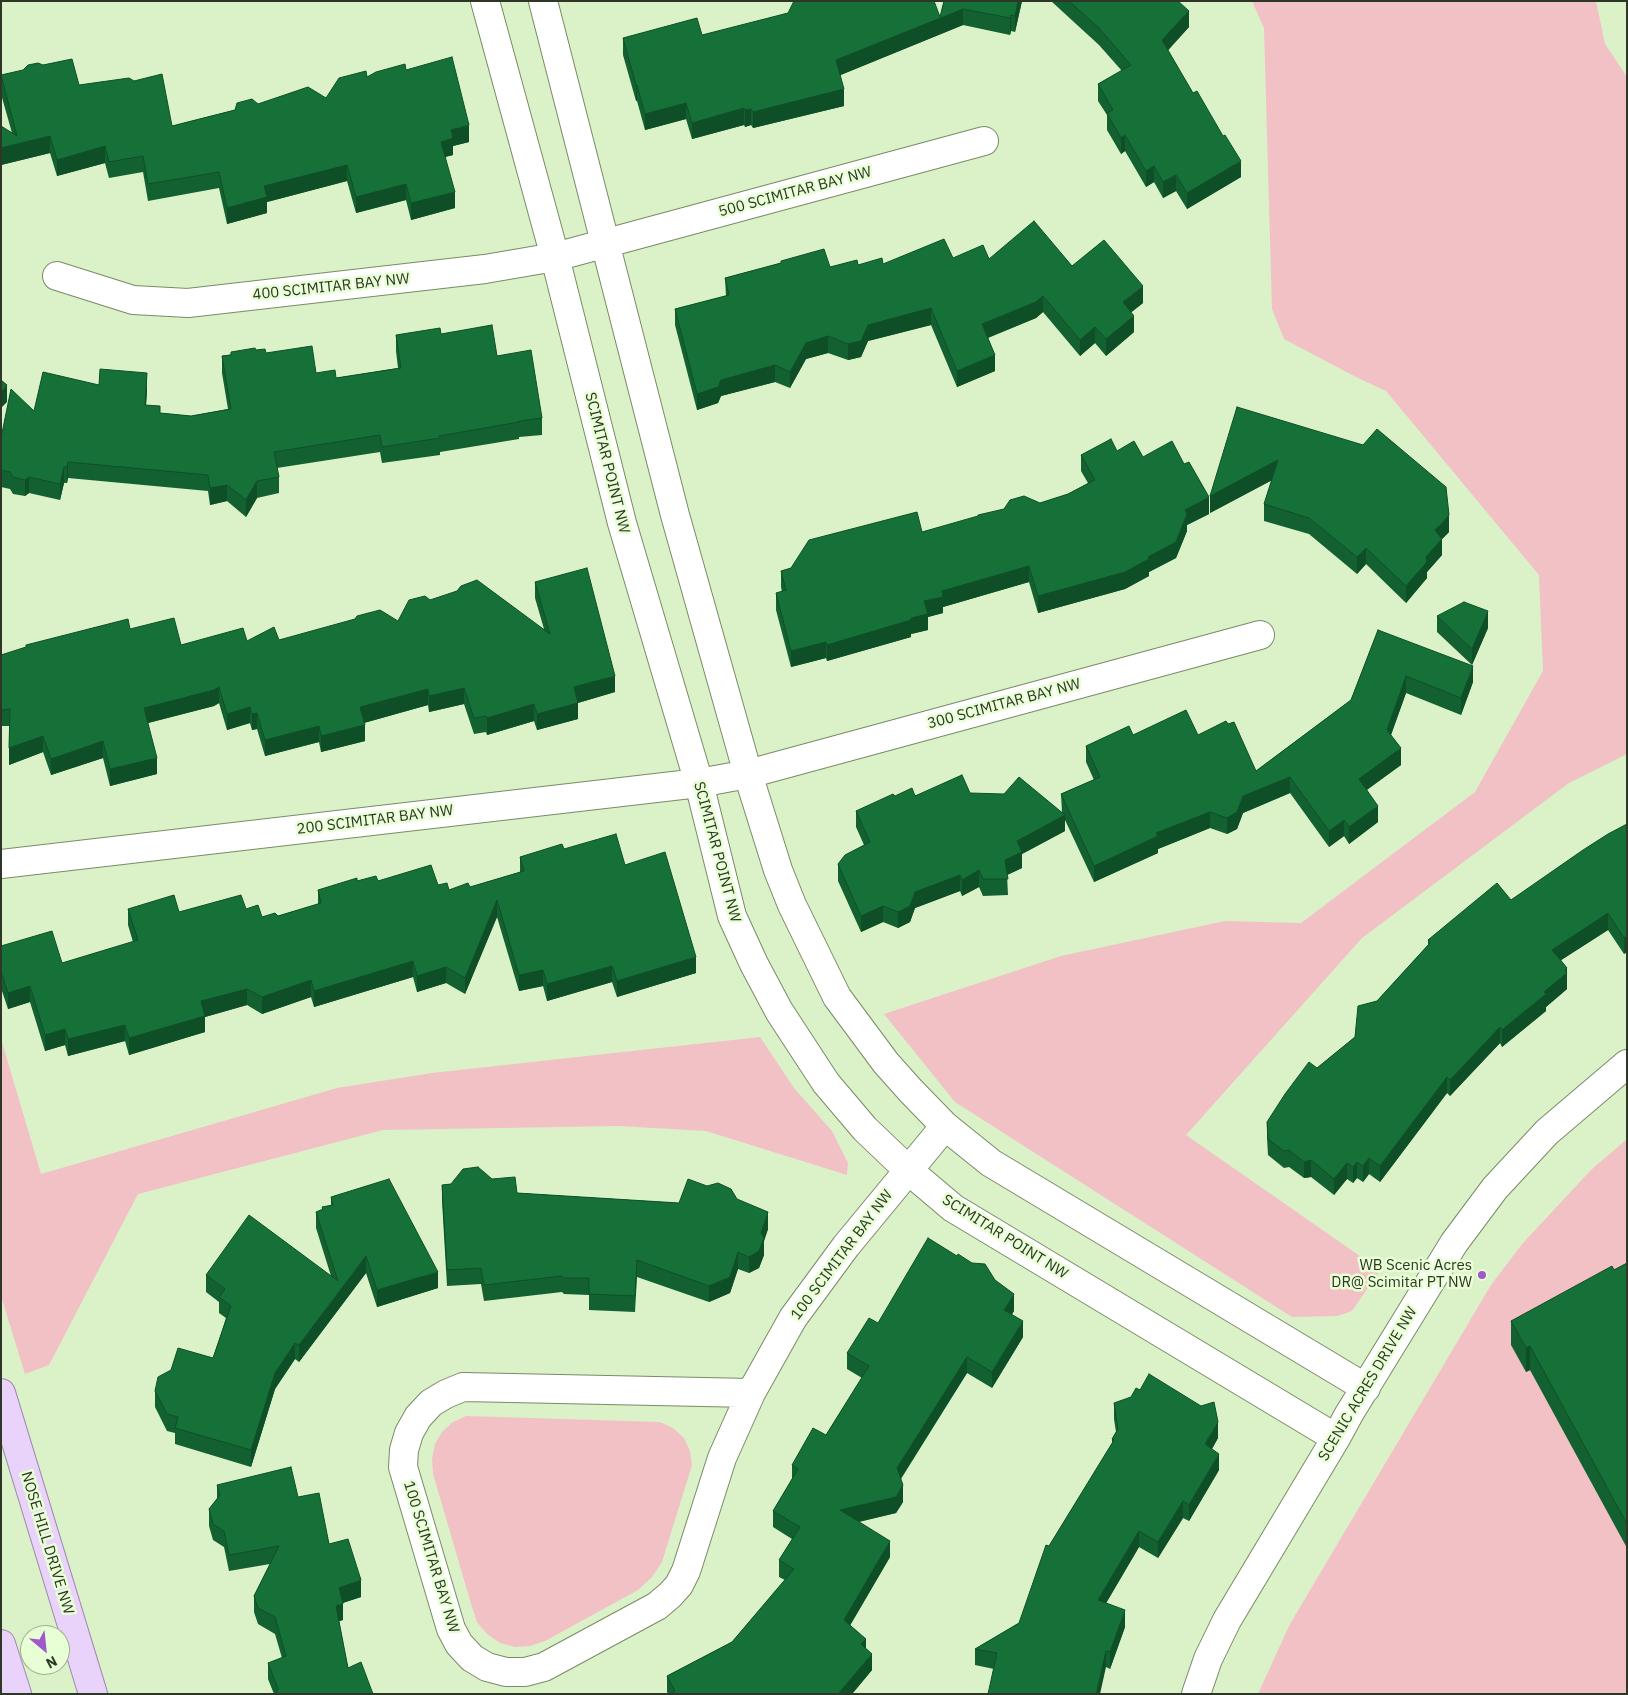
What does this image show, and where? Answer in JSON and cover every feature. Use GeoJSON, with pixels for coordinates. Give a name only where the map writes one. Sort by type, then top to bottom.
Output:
{"type":"FeatureCollection","features":[{"type":"Feature","properties":{"kind":"main road","name":"NOSE HILL DRIVE NW"},"geometry":{"type":"LineString","coordinates":[[1,1393],[93,1694]]}},
{"type":"Feature","properties":{"kind":"main road"},"geometry":{"type":"LineString","coordinates":[[1,1644],[17,1694]]}},
{"type":"Feature","properties":{"kind":"street","name":"SCIMITAR POINT NW"},"geometry":{"type":"LineString","coordinates":[[485,1],[555,257],[622,523],[698,783],[732,916],[754,964],[775,1003],[826,1082],[865,1129],[908,1170],[953,1208],[1336,1438]]}},
{"type":"Feature","properties":{"kind":"street"},"geometry":{"type":"LineString","coordinates":[[543,1],[675,515],[748,774],[778,870],[792,905],[837,997],[886,1063],[945,1126],[991,1163],[1366,1388]]}},
{"type":"Feature","properties":{"kind":"street","name":"500 SCIMITAR BAY NW"},"geometry":{"type":"LineString","coordinates":[[605,243],[984,141]]}},
{"type":"Feature","properties":{"kind":"street","name":"400 SCIMITAR BAY NW"},"geometry":{"type":"LineString","coordinates":[[57,276],[133,300],[188,303],[484,269],[555,257],[605,243]]}},
{"type":"Feature","properties":{"kind":"street","name":"300 SCIMITAR BAY NW"},"geometry":{"type":"LineString","coordinates":[[748,774],[1260,635]]}},
{"type":"Feature","properties":{"kind":"street","name":"200 SCIMITAR BAY NW"},"geometry":{"type":"LineString","coordinates":[[1,864],[698,783],[748,774]]}},
{"type":"Feature","properties":{"kind":"street","name":"SCENIC ACRES DRIVE NW"},"geometry":{"type":"LineString","coordinates":[[1196,1694],[1208,1659],[1227,1620],[1336,1438],[1348,1414],[1366,1388],[1413,1307],[1454,1243],[1496,1188],[1547,1132],[1627,1064]]}},
{"type":"Feature","properties":{"kind":"street","name":"100 SCIMITAR BAY NW"},"geometry":{"type":"LineString","coordinates":[[751,1393],[463,1387],[430,1403],[418,1417],[409,1433],[404,1450],[403,1467],[451,1629],[460,1644],[472,1658],[487,1667],[506,1672],[525,1672],[544,1667],[657,1606],[679,1585],[686,1572],[722,1458],[751,1393],[793,1318],[846,1246],[945,1126]]}},
{"type":"Feature","properties":{"kind":"shaded area"},"geometry":{"type":"Polygon","coordinates":[[[1252,1],[1596,1],[1605,44],[1627,77],[1627,754],[1569,783],[1362,938],[1186,1135],[1380,1270],[1352,1311],[1337,1316],[1292,1317],[955,1102],[884,1014],[1061,956],[1225,921],[1301,923],[1475,792],[1543,671],[1539,575],[1386,391],[1284,339],[1272,309],[1264,28],[1252,1]]]}},
{"type":"Feature","properties":{"kind":"shaded area"},"geometry":{"type":"Polygon","coordinates":[[[760,1037],[794,1088],[832,1131],[848,1163],[847,1175],[706,1131],[618,1126],[383,1130],[138,1194],[49,1365],[25,1374],[1,1296],[1,1039],[41,1174],[337,1088],[432,1073],[760,1037]]]}},
{"type":"Feature","properties":{"kind":"shaded area"},"geometry":{"type":"Polygon","coordinates":[[[1627,1139],[1627,1694],[1258,1694],[1290,1624],[1491,1285],[1523,1243],[1591,1170],[1627,1139]]]}},
{"type":"Feature","properties":{"kind":"shaded area"},"geometry":{"type":"Polygon","coordinates":[[[466,1416],[660,1422],[673,1428],[684,1438],[690,1451],[692,1465],[662,1562],[652,1577],[638,1590],[545,1641],[530,1646],[515,1647],[500,1643],[487,1634],[477,1622],[433,1474],[432,1459],[435,1444],[442,1432],[453,1422],[466,1416]]]}},
{"type":"Feature","properties":{"kind":"building"},"geometry":{"type":"Polygon","coordinates":[[[794,1],[934,1],[940,17],[944,1],[1018,1],[1015,16],[1011,15],[1010,18],[963,9],[836,60],[844,89],[753,112],[751,109],[745,110],[744,108],[692,123],[686,103],[645,114],[623,38],[697,18],[702,35],[788,13],[794,1]]]}},
{"type":"Feature","properties":{"kind":"building"},"geometry":{"type":"Polygon","coordinates":[[[1069,1],[1178,1],[1189,11],[1162,40],[1193,93],[1197,91],[1223,136],[1225,135],[1241,161],[1187,193],[1176,175],[1163,182],[1154,166],[1146,171],[1125,135],[1121,138],[1107,113],[1113,110],[1098,84],[1131,65],[1099,28],[1069,1]]]}},
{"type":"Feature","properties":{"kind":"building"},"geometry":{"type":"Polygon","coordinates":[[[452,57],[469,125],[451,130],[453,138],[441,142],[455,192],[411,203],[406,184],[356,197],[347,165],[264,186],[267,197],[227,208],[219,172],[148,184],[143,156],[109,162],[105,146],[57,160],[50,136],[1,148],[1,126],[17,136],[1,75],[23,70],[28,65],[38,63],[43,65],[72,59],[79,85],[129,78],[134,81],[162,74],[172,126],[235,110],[237,103],[252,99],[258,104],[308,87],[326,98],[339,78],[366,71],[367,77],[376,72],[405,64],[406,70],[452,57]]]}},
{"type":"Feature","properties":{"kind":"building"},"geometry":{"type":"Polygon","coordinates":[[[1034,221],[1072,266],[1104,240],[1143,286],[1123,302],[1134,316],[1106,339],[1095,327],[1080,340],[1043,296],[1036,302],[982,324],[995,355],[957,371],[931,308],[868,325],[861,341],[848,344],[828,336],[806,343],[790,372],[775,365],[721,380],[718,387],[697,394],[675,309],[729,295],[725,278],[824,249],[830,267],[857,260],[858,265],[882,258],[883,264],[944,239],[953,258],[983,245],[989,259],[1034,221]]]}},
{"type":"Feature","properties":{"kind":"building"},"geometry":{"type":"Polygon","coordinates":[[[492,325],[497,356],[531,350],[542,418],[382,447],[380,435],[274,452],[279,477],[257,481],[246,500],[227,485],[210,488],[208,475],[68,462],[67,467],[64,467],[60,484],[29,477],[25,480],[13,477],[10,472],[1,470],[1,438],[11,389],[34,411],[43,372],[99,385],[100,369],[147,373],[145,405],[160,406],[160,413],[191,416],[231,409],[222,356],[231,355],[231,352],[255,348],[256,350],[265,349],[266,353],[312,346],[316,373],[335,370],[336,378],[401,368],[396,335],[440,328],[441,334],[492,325]]]}},
{"type":"Feature","properties":{"kind":"building"},"geometry":{"type":"Polygon","coordinates":[[[1,380],[7,385],[1,392],[1,380]]]}},
{"type":"Feature","properties":{"kind":"building"},"geometry":{"type":"Polygon","coordinates":[[[1237,407],[1363,445],[1377,429],[1446,487],[1449,515],[1435,530],[1442,539],[1426,557],[1427,562],[1406,586],[1366,548],[1357,557],[1309,518],[1264,504],[1278,460],[1210,496],[1237,407]]]}},
{"type":"Feature","properties":{"kind":"building"},"geometry":{"type":"Polygon","coordinates":[[[1111,439],[1117,451],[1134,441],[1143,457],[1172,441],[1184,464],[1189,462],[1209,497],[1185,510],[1187,514],[1176,542],[1125,572],[1038,596],[1029,566],[942,591],[943,597],[924,601],[928,614],[827,645],[826,642],[791,651],[776,593],[786,590],[781,571],[791,568],[809,540],[917,512],[922,532],[1004,509],[1010,500],[1024,496],[1040,503],[1068,494],[1095,480],[1081,455],[1111,439]]]}},
{"type":"Feature","properties":{"kind":"building"},"geometry":{"type":"Polygon","coordinates":[[[587,568],[615,676],[574,687],[578,703],[537,714],[534,704],[487,718],[486,716],[474,718],[464,688],[429,696],[428,689],[360,707],[365,725],[321,736],[319,726],[265,740],[257,713],[252,714],[250,707],[227,714],[219,687],[214,690],[144,708],[157,758],[110,769],[103,741],[51,759],[43,736],[9,748],[10,709],[1,710],[1,655],[26,647],[26,645],[128,619],[130,629],[174,618],[181,645],[243,628],[247,641],[274,627],[279,640],[355,619],[357,616],[380,610],[398,621],[409,600],[425,596],[430,600],[457,591],[461,586],[477,580],[550,634],[535,582],[587,568]]]}},
{"type":"Feature","properties":{"kind":"building"},"geometry":{"type":"Polygon","coordinates":[[[1464,602],[1488,611],[1472,649],[1437,616],[1464,602]]]}},
{"type":"Feature","properties":{"kind":"building"},"geometry":{"type":"Polygon","coordinates":[[[1378,630],[1473,666],[1461,698],[1406,676],[1387,730],[1401,748],[1359,779],[1378,806],[1349,827],[1344,820],[1329,831],[1290,777],[1243,796],[1237,812],[1227,818],[1210,812],[1156,833],[1158,836],[1094,866],[1061,794],[1100,777],[1086,746],[1129,726],[1133,735],[1186,710],[1198,735],[1226,721],[1228,724],[1234,722],[1256,771],[1351,700],[1378,630]]]}},
{"type":"Feature","properties":{"kind":"building"},"geometry":{"type":"Polygon","coordinates":[[[962,775],[970,793],[1004,794],[1019,777],[1065,815],[1017,841],[1022,852],[1005,860],[1008,879],[983,879],[979,870],[962,880],[960,875],[915,892],[910,906],[898,912],[883,906],[861,916],[838,864],[845,855],[870,842],[856,811],[893,794],[895,796],[912,788],[915,796],[962,775]]]}},
{"type":"Feature","properties":{"kind":"building"},"geometry":{"type":"Polygon","coordinates":[[[1627,824],[1627,936],[1624,938],[1608,913],[1552,950],[1567,968],[1565,970],[1567,973],[1544,992],[1546,994],[1502,1030],[1500,1027],[1450,1080],[1447,1077],[1380,1166],[1369,1158],[1363,1166],[1357,1162],[1353,1167],[1347,1163],[1334,1179],[1311,1160],[1304,1162],[1289,1150],[1284,1151],[1268,1139],[1267,1122],[1309,1062],[1317,1068],[1355,1037],[1358,1006],[1377,1001],[1430,943],[1428,940],[1497,883],[1511,900],[1583,850],[1627,824]]]}},
{"type":"Feature","properties":{"kind":"building"},"geometry":{"type":"Polygon","coordinates":[[[616,834],[625,865],[665,852],[696,957],[617,981],[612,966],[547,984],[543,970],[519,975],[497,900],[465,978],[446,967],[417,976],[413,961],[314,991],[311,980],[262,997],[247,989],[201,1001],[205,1016],[129,1038],[125,1025],[68,1039],[65,1029],[45,1035],[30,986],[8,993],[1,972],[1,946],[52,931],[62,963],[138,940],[128,909],[174,895],[179,912],[241,895],[246,909],[258,905],[262,917],[275,913],[278,916],[321,903],[318,890],[357,878],[357,881],[376,876],[378,881],[431,865],[438,885],[447,883],[449,890],[468,883],[470,887],[524,871],[520,857],[562,844],[564,849],[616,834]]]}},
{"type":"Feature","properties":{"kind":"building"},"geometry":{"type":"Polygon","coordinates":[[[478,1167],[492,1179],[515,1177],[517,1193],[679,1203],[688,1179],[707,1186],[718,1183],[731,1189],[737,1199],[768,1212],[761,1233],[764,1238],[759,1251],[749,1257],[738,1252],[730,1277],[709,1286],[637,1260],[635,1296],[589,1294],[589,1278],[564,1278],[562,1276],[484,1285],[481,1268],[447,1270],[442,1185],[451,1184],[463,1169],[478,1167]]]}},
{"type":"Feature","properties":{"kind":"building"},"geometry":{"type":"Polygon","coordinates":[[[389,1179],[438,1272],[377,1290],[366,1256],[299,1345],[295,1343],[275,1373],[251,1450],[175,1428],[178,1417],[167,1414],[155,1391],[158,1377],[171,1370],[178,1348],[213,1358],[231,1306],[219,1297],[225,1289],[206,1275],[249,1215],[338,1281],[316,1212],[323,1209],[322,1207],[333,1205],[331,1197],[389,1179]]]}},
{"type":"Feature","properties":{"kind":"building"},"geometry":{"type":"Polygon","coordinates":[[[928,1238],[972,1263],[985,1264],[995,1280],[1014,1294],[1004,1310],[1023,1321],[992,1372],[967,1357],[897,1468],[903,1485],[896,1497],[840,1510],[890,1541],[844,1620],[866,1639],[861,1644],[872,1654],[838,1694],[670,1694],[675,1691],[667,1676],[732,1642],[794,1569],[779,1560],[800,1527],[773,1511],[798,1469],[792,1465],[813,1428],[826,1435],[869,1366],[847,1353],[869,1318],[878,1323],[928,1238]]]}},
{"type":"Feature","properties":{"kind":"building"},"geometry":{"type":"Polygon","coordinates":[[[1627,1263],[1627,1524],[1530,1346],[1526,1348],[1511,1321],[1612,1266],[1614,1270],[1627,1263]]]}},
{"type":"Feature","properties":{"kind":"building"},"geometry":{"type":"Polygon","coordinates":[[[1149,1374],[1201,1406],[1214,1402],[1218,1422],[1205,1444],[1219,1454],[1189,1505],[1183,1501],[1158,1542],[1139,1531],[1098,1600],[1125,1610],[1110,1652],[1106,1651],[1096,1694],[988,1694],[997,1653],[975,1649],[1019,1623],[1046,1545],[1049,1546],[1114,1440],[1112,1439],[1118,1429],[1114,1403],[1131,1397],[1136,1388],[1140,1390],[1149,1374]]]}},
{"type":"Feature","properties":{"kind":"building"},"geometry":{"type":"Polygon","coordinates":[[[291,1467],[298,1497],[319,1493],[329,1544],[348,1539],[361,1580],[339,1588],[343,1604],[336,1606],[348,1668],[361,1662],[373,1694],[276,1694],[278,1689],[268,1663],[286,1656],[275,1617],[258,1608],[254,1596],[279,1546],[229,1555],[224,1531],[213,1524],[209,1509],[220,1495],[217,1485],[291,1467]]]}},
{"type":"Feature","properties":{"kind":"place","name":"WB Scenic Acres DR@ Scimitar PT NW"},"geometry":{"type":"Point","coordinates":[1482,1275]}}]}
